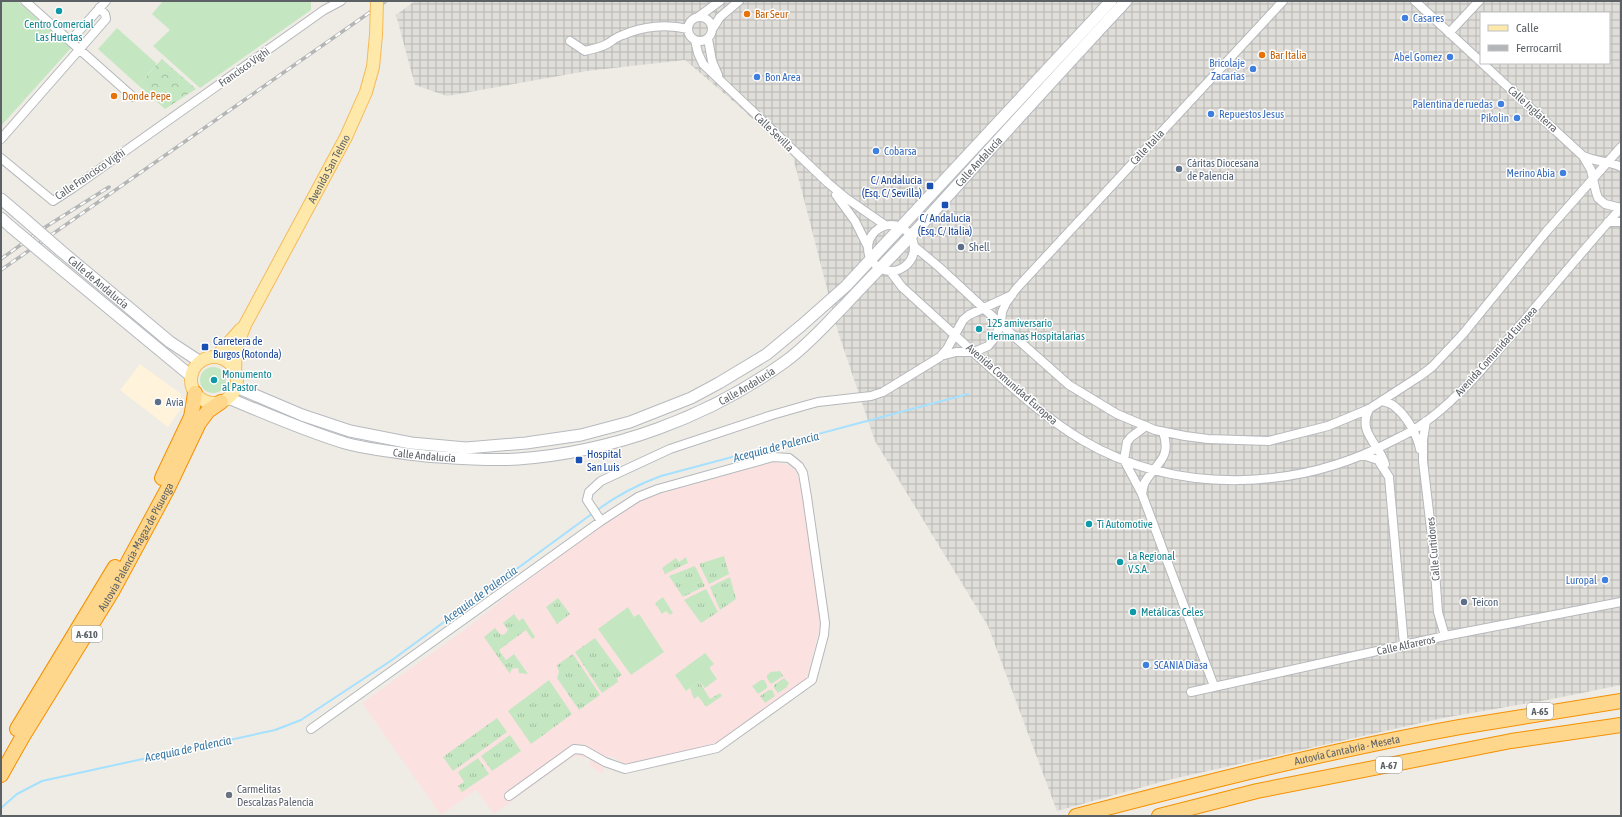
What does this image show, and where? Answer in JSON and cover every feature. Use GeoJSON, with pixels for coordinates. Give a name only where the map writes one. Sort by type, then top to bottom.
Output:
{"type":"FeatureCollection","features":[{"type":"Feature","properties":{"kind":"highway","name":"Autovía Palencia-Magaz de Pisuerga"},"geometry":{"type":"LineString","coordinates":[[1,756],[128,543],[183,435],[192,411],[195,393]]}},
{"type":"Feature","properties":{"kind":"highway","name":"Autovía Palencia-Magaz de Pisuerga"},"geometry":{"type":"LineString","coordinates":[[1,775],[23,736],[113,590],[167,490],[199,423],[208,411],[224,400]]}},
{"type":"Feature","properties":{"kind":"highway"},"geometry":{"type":"LineString","coordinates":[[165,454],[173,442],[183,435]]}},
{"type":"Feature","properties":{"kind":"highway","name":"A-65"},"geometry":{"type":"LineString","coordinates":[[1458,728],[1621,695]]}},
{"type":"Feature","properties":{"kind":"highway","name":"Autovía Cantabria - Meseta"},"geometry":{"type":"LineString","coordinates":[[1076,816],[1218,779],[1458,728],[1621,701]]}},
{"type":"Feature","properties":{"kind":"highway","name":"Autovía Cantabria - Meseta"},"geometry":{"type":"LineString","coordinates":[[1159,816],[1257,791],[1511,741],[1621,725]]}},
{"type":"Feature","properties":{"kind":"main road","name":"Avenida San Telmo"},"geometry":{"type":"LineString","coordinates":[[235,371],[236,348],[245,325],[346,137],[366,92],[373,67],[377,1]]}},
{"type":"Feature","properties":{"kind":"main road","name":"Calle Andalucía"},"geometry":{"type":"LineString","coordinates":[[236,386],[309,418],[350,431],[411,443],[466,448],[526,444],[581,435],[630,422],[691,398],[725,380],[767,354],[846,286],[1110,1]]}},
{"type":"Feature","properties":{"kind":"main road","name":"Calle Andalucía"},"geometry":{"type":"LineString","coordinates":[[224,400],[346,443],[380,449],[457,458],[516,459],[554,455],[604,445],[639,435],[701,411],[750,385],[788,359],[885,270],[911,236],[1126,1]]}},
{"type":"Feature","properties":{"kind":"main road","name":"Calle de Andalucía"},"geometry":{"type":"LineString","coordinates":[[1,199],[170,342],[200,361]]}},
{"type":"Feature","properties":{"kind":"main road","name":"Calle de Andalucía"},"geometry":{"type":"LineString","coordinates":[[1,218],[191,376]]}},
{"type":"Feature","properties":{"kind":"main road","name":"Avenida San Telmo"},"geometry":{"type":"LineString","coordinates":[[216,357],[245,325]]}},
{"type":"Feature","properties":{"kind":"main road"},"geometry":{"type":"LineString","coordinates":[[216,357],[228,361],[235,371],[237,379],[236,386],[233,393],[224,400],[214,403],[206,402],[195,393],[191,386],[192,371],[204,358],[216,357]]}},
{"type":"Feature","properties":{"kind":"street"},"geometry":{"type":"LineString","coordinates":[[25,1],[133,97]]}},
{"type":"Feature","properties":{"kind":"street"},"geometry":{"type":"LineString","coordinates":[[70,41],[106,1]]}},
{"type":"Feature","properties":{"kind":"street","name":"Francisco Vighi"},"geometry":{"type":"LineString","coordinates":[[324,10],[331,1]]}},
{"type":"Feature","properties":{"kind":"street","name":"Francisco Vighi"},"geometry":{"type":"LineString","coordinates":[[163,123],[324,10],[341,1]]}},
{"type":"Feature","properties":{"kind":"street"},"geometry":{"type":"LineString","coordinates":[[720,1],[691,21],[688,29],[690,37],[701,42],[708,39],[720,17],[739,1]]}},
{"type":"Feature","properties":{"kind":"street","name":"Calle Italia"},"geometry":{"type":"LineString","coordinates":[[1001,324],[1002,312],[1012,295],[1038,264],[1283,1]]}},
{"type":"Feature","properties":{"kind":"street","name":"Calle Inglaterra"},"geometry":{"type":"LineString","coordinates":[[1415,1],[1480,62]]}},
{"type":"Feature","properties":{"kind":"street"},"geometry":{"type":"LineString","coordinates":[[1448,33],[1479,1]]}},
{"type":"Feature","properties":{"kind":"street"},"geometry":{"type":"LineString","coordinates":[[1,138],[106,19],[105,14],[100,8]]}},
{"type":"Feature","properties":{"kind":"street"},"geometry":{"type":"LineString","coordinates":[[698,17],[709,20],[713,28]]}},
{"type":"Feature","properties":{"kind":"street"},"geometry":{"type":"LineString","coordinates":[[570,41],[585,51],[606,45],[624,34],[660,26],[674,26],[688,29]]}},
{"type":"Feature","properties":{"kind":"street","name":"Calle Sevilla"},"geometry":{"type":"LineString","coordinates":[[708,39],[712,62],[721,81]]}},
{"type":"Feature","properties":{"kind":"street","name":"Calle Sevilla"},"geometry":{"type":"LineString","coordinates":[[695,40],[698,53],[703,64],[828,183],[846,198],[885,225]]}},
{"type":"Feature","properties":{"kind":"street","name":"Calle Inglaterra"},"geometry":{"type":"LineString","coordinates":[[1482,64],[1584,156]]}},
{"type":"Feature","properties":{"kind":"street","name":"Calle Francisco Vighi"},"geometry":{"type":"LineString","coordinates":[[1,158],[53,201],[163,123]]}},
{"type":"Feature","properties":{"kind":"street"},"geometry":{"type":"LineString","coordinates":[[915,247],[984,307],[1069,385],[1117,414],[1163,432],[1208,439],[1269,441],[1328,426],[1369,409],[1432,367],[1463,334],[1546,232],[1621,147]]}},
{"type":"Feature","properties":{"kind":"street"},"geometry":{"type":"LineString","coordinates":[[1584,156],[1596,162],[1608,163],[1621,167]]}},
{"type":"Feature","properties":{"kind":"street"},"geometry":{"type":"LineString","coordinates":[[1584,156],[1591,170],[1596,192],[1602,202],[1621,208]]}},
{"type":"Feature","properties":{"kind":"street","name":"Calle Sevilla"},"geometry":{"type":"LineString","coordinates":[[828,183],[855,221],[868,247]]}},
{"type":"Feature","properties":{"kind":"street","name":"Avenida Comunidad Europea"},"geometry":{"type":"LineString","coordinates":[[885,270],[1022,396],[1058,424],[1082,440],[1124,460],[1155,470],[1212,480],[1273,478],[1329,467],[1363,455],[1378,449],[1413,430],[1426,421],[1461,392],[1621,208]]}},
{"type":"Feature","properties":{"kind":"street"},"geometry":{"type":"LineString","coordinates":[[1608,222],[1621,222]]}},
{"type":"Feature","properties":{"kind":"street"},"geometry":{"type":"LineString","coordinates":[[885,225],[900,226],[911,236],[915,247],[914,255],[909,263],[900,270],[885,270],[871,258],[868,247],[872,234],[885,225]]}},
{"type":"Feature","properties":{"kind":"street","name":"Calle Italia"},"geometry":{"type":"LineString","coordinates":[[984,307],[1012,295]]}},
{"type":"Feature","properties":{"kind":"street"},"geometry":{"type":"LineString","coordinates":[[599,519],[587,500],[589,492],[601,481],[670,449],[772,414],[818,402],[871,396],[883,392],[940,357],[948,350],[963,320],[984,307]]}},
{"type":"Feature","properties":{"kind":"street"},"geometry":{"type":"LineString","coordinates":[[940,357],[956,352],[974,352],[988,346],[993,340],[1001,324]]}},
{"type":"Feature","properties":{"kind":"street","name":"Calle Curtidores"},"geometry":{"type":"LineString","coordinates":[[1382,401],[1394,405],[1413,430],[1418,441],[1423,461]]}},
{"type":"Feature","properties":{"kind":"street"},"geometry":{"type":"LineString","coordinates":[[1369,409],[1365,417],[1365,425],[1384,461],[1388,477],[1404,645]]}},
{"type":"Feature","properties":{"kind":"street","name":"Calle Curtidores"},"geometry":{"type":"LineString","coordinates":[[1426,421],[1423,440],[1423,461],[1433,546],[1438,612],[1445,636]]}},
{"type":"Feature","properties":{"kind":"street"},"geometry":{"type":"LineString","coordinates":[[1146,426],[1131,437],[1127,442],[1124,460],[1142,494],[1214,686]]}},
{"type":"Feature","properties":{"kind":"street"},"geometry":{"type":"LineString","coordinates":[[1142,494],[1144,483],[1162,461],[1167,449],[1167,442],[1163,432]]}},
{"type":"Feature","properties":{"kind":"street"},"geometry":{"type":"LineString","coordinates":[[1363,455],[1378,460],[1388,477]]}},
{"type":"Feature","properties":{"kind":"street"},"geometry":{"type":"LineString","coordinates":[[311,729],[351,702],[599,519],[638,497],[658,489],[773,458],[789,458],[799,466],[803,473],[807,497],[825,623],[824,635],[812,680],[717,748],[625,768],[605,762],[584,750],[574,749],[509,796]]}},
{"type":"Feature","properties":{"kind":"street","name":"Calle Alfareros"},"geometry":{"type":"LineString","coordinates":[[1191,692],[1445,636],[1621,602]]}},
{"type":"Feature","properties":{"kind":"shaded area"},"geometry":{"type":"Polygon","coordinates":[[[415,1],[1621,1],[1621,685],[1443,718],[1168,780],[1057,811],[988,626],[875,441],[839,335],[793,157],[740,107],[685,60],[587,71],[447,96],[415,85],[396,15],[415,1]]]}},
{"type":"Feature","properties":{"kind":"shaded area","name":"Avia"},"geometry":{"type":"Polygon","coordinates":[[[140,364],[181,394],[180,410],[168,427],[120,390],[140,364]]]}},
{"type":"Feature","properties":{"kind":"shaded area"},"geometry":{"type":"Polygon","coordinates":[[[774,462],[788,465],[796,471],[803,493],[821,621],[807,678],[716,744],[627,765],[609,755],[602,774],[589,765],[591,759],[577,756],[571,758],[494,814],[476,790],[441,815],[362,703],[466,629],[531,577],[642,499],[774,462]]]}},
{"type":"Feature","properties":{"kind":"green space"},"geometry":{"type":"Polygon","coordinates":[[[1,1],[17,1],[71,48],[1,126],[1,1]]]}},
{"type":"Feature","properties":{"kind":"green space"},"geometry":{"type":"Polygon","coordinates":[[[163,1],[311,1],[311,10],[200,88],[153,46],[170,30],[152,14],[163,1]]]}},
{"type":"Feature","properties":{"kind":"green space"},"geometry":{"type":"Polygon","coordinates":[[[117,28],[157,64],[138,85],[98,49],[117,28]]]}},
{"type":"Feature","properties":{"kind":"green space"},"geometry":{"type":"Polygon","coordinates":[[[162,59],[196,89],[165,109],[138,85],[162,59]]]}},
{"type":"Feature","properties":{"kind":"green space"},"geometry":{"type":"Polygon","coordinates":[[[213,367],[222,371],[226,380],[222,389],[213,393],[204,389],[200,380],[204,371],[213,367]]]}},
{"type":"Feature","properties":{"kind":"green space"},"geometry":{"type":"Polygon","coordinates":[[[724,556],[729,574],[709,584],[699,564],[724,556]]]}},
{"type":"Feature","properties":{"kind":"green space"},"geometry":{"type":"Polygon","coordinates":[[[686,557],[688,563],[665,574],[662,568],[676,558],[679,562],[686,557]]]}},
{"type":"Feature","properties":{"kind":"green space"},"geometry":{"type":"Polygon","coordinates":[[[695,566],[705,586],[683,597],[669,576],[695,566]]]}},
{"type":"Feature","properties":{"kind":"green space"},"geometry":{"type":"Polygon","coordinates":[[[730,577],[736,599],[720,610],[710,587],[730,577]]]}},
{"type":"Feature","properties":{"kind":"green space"},"geometry":{"type":"Polygon","coordinates":[[[706,589],[718,612],[701,623],[684,600],[706,589]]]}},
{"type":"Feature","properties":{"kind":"green space"},"geometry":{"type":"Polygon","coordinates":[[[663,597],[673,613],[670,615],[666,611],[662,614],[655,603],[663,597]]]}},
{"type":"Feature","properties":{"kind":"green space"},"geometry":{"type":"Polygon","coordinates":[[[558,598],[570,614],[557,624],[546,607],[558,598]]]}},
{"type":"Feature","properties":{"kind":"green space"},"geometry":{"type":"Polygon","coordinates":[[[628,607],[634,617],[639,614],[664,652],[631,675],[598,629],[628,607]]]}},
{"type":"Feature","properties":{"kind":"green space"},"geometry":{"type":"Polygon","coordinates":[[[514,614],[519,621],[523,618],[535,637],[532,639],[526,630],[499,650],[506,660],[514,654],[528,674],[519,673],[518,668],[514,668],[511,670],[510,674],[484,637],[495,628],[501,635],[505,634],[508,630],[503,623],[514,614]]]}},
{"type":"Feature","properties":{"kind":"green space"},"geometry":{"type":"Polygon","coordinates":[[[595,638],[622,675],[617,678],[618,682],[602,693],[575,652],[595,638]]]}},
{"type":"Feature","properties":{"kind":"green space"},"geometry":{"type":"Polygon","coordinates":[[[705,653],[714,664],[710,667],[710,669],[717,679],[705,688],[699,681],[686,691],[675,675],[705,653]]]}},
{"type":"Feature","properties":{"kind":"green space"},"geometry":{"type":"Polygon","coordinates":[[[573,654],[600,695],[579,710],[557,678],[559,672],[557,665],[573,654]]]}},
{"type":"Feature","properties":{"kind":"green space"},"geometry":{"type":"Polygon","coordinates":[[[780,671],[783,676],[773,683],[770,683],[767,675],[771,672],[780,671]]]}},
{"type":"Feature","properties":{"kind":"green space"},"geometry":{"type":"Polygon","coordinates":[[[784,678],[789,683],[787,687],[778,693],[774,688],[774,685],[784,678]]]}},
{"type":"Feature","properties":{"kind":"green space"},"geometry":{"type":"Polygon","coordinates":[[[549,680],[572,714],[531,744],[508,711],[549,680]]]}},
{"type":"Feature","properties":{"kind":"green space"},"geometry":{"type":"Polygon","coordinates":[[[761,680],[764,680],[767,688],[758,694],[752,686],[761,680]]]}},
{"type":"Feature","properties":{"kind":"green space"},"geometry":{"type":"Polygon","coordinates":[[[699,681],[710,699],[720,693],[722,696],[706,707],[698,696],[694,699],[690,688],[699,681]]]}},
{"type":"Feature","properties":{"kind":"green space"},"geometry":{"type":"Polygon","coordinates":[[[769,690],[772,690],[775,696],[765,703],[760,696],[769,690]]]}},
{"type":"Feature","properties":{"kind":"green space"},"geometry":{"type":"Polygon","coordinates":[[[497,718],[507,732],[453,771],[443,757],[497,718]]]}},
{"type":"Feature","properties":{"kind":"green space"},"geometry":{"type":"Polygon","coordinates":[[[510,735],[521,751],[492,771],[481,756],[510,735]]]}},
{"type":"Feature","properties":{"kind":"green space"},"geometry":{"type":"Polygon","coordinates":[[[478,758],[489,774],[462,792],[458,786],[464,782],[458,772],[478,758]]]}},
{"type":"Feature","properties":{"kind":"waterway","name":"Acequia de Palencia"},"geometry":{"type":"LineString","coordinates":[[597,510],[643,483],[661,476],[968,394]]}},
{"type":"Feature","properties":{"kind":"waterway","name":"Acequia de Palencia"},"geometry":{"type":"LineString","coordinates":[[1,808],[17,794],[42,781],[275,730],[301,720],[392,660],[593,513]]}},
{"type":"Feature","properties":{"kind":"railway"},"geometry":{"type":"LineString","coordinates":[[1,270],[386,1]]}},
{"type":"Feature","properties":{"kind":"railway"},"geometry":{"type":"LineString","coordinates":[[1,259],[47,226],[109,187]]}},
{"type":"Feature","properties":{"kind":"place","name":"Centro Comercial Las Huertas"},"geometry":{"type":"Point","coordinates":[59,11]}},
{"type":"Feature","properties":{"kind":"place","name":"Bar Seur"},"geometry":{"type":"Point","coordinates":[747,14]}},
{"type":"Feature","properties":{"kind":"place","name":"Casares"},"geometry":{"type":"Point","coordinates":[1405,18]}},
{"type":"Feature","properties":{"kind":"place","name":"Bar Italia"},"geometry":{"type":"Point","coordinates":[1262,55]}},
{"type":"Feature","properties":{"kind":"place","name":"Abel Gomez"},"geometry":{"type":"Point","coordinates":[1450,57]}},
{"type":"Feature","properties":{"kind":"place","name":"Bricolaje Zacarias"},"geometry":{"type":"Point","coordinates":[1253,69]}},
{"type":"Feature","properties":{"kind":"place","name":"Bon Area"},"geometry":{"type":"Point","coordinates":[757,77]}},
{"type":"Feature","properties":{"kind":"place","name":"Donde Pepe"},"geometry":{"type":"Point","coordinates":[114,96]}},
{"type":"Feature","properties":{"kind":"place","name":"Palentina de ruedas"},"geometry":{"type":"Point","coordinates":[1501,104]}},
{"type":"Feature","properties":{"kind":"place","name":"Repuestos Jesus"},"geometry":{"type":"Point","coordinates":[1211,114]}},
{"type":"Feature","properties":{"kind":"place","name":"Pikolin"},"geometry":{"type":"Point","coordinates":[1517,118]}},
{"type":"Feature","properties":{"kind":"place","name":"Cobarsa"},"geometry":{"type":"Point","coordinates":[876,151]}},
{"type":"Feature","properties":{"kind":"place","name":"Cáritas Diocesana de Palencia"},"geometry":{"type":"Point","coordinates":[1179,169]}},
{"type":"Feature","properties":{"kind":"place","name":"Merino Abia"},"geometry":{"type":"Point","coordinates":[1563,173]}},
{"type":"Feature","properties":{"kind":"place","name":"C/ Andalucía (Esq. C/ Sevilla)"},"geometry":{"type":"Point","coordinates":[930,186]}},
{"type":"Feature","properties":{"kind":"place","name":"C/ Andalucía (Esq. C/ Italia)"},"geometry":{"type":"Point","coordinates":[945,205]}},
{"type":"Feature","properties":{"kind":"place","name":"Shell"},"geometry":{"type":"Point","coordinates":[961,247]}},
{"type":"Feature","properties":{"kind":"place","name":"125 amiversario Hermanas Hospitalarias"},"geometry":{"type":"Point","coordinates":[979,329]}},
{"type":"Feature","properties":{"kind":"place","name":"Carretera de Burgos (Rotonda)"},"geometry":{"type":"Point","coordinates":[205,347]}},
{"type":"Feature","properties":{"kind":"place","name":"Monumento al Pastor"},"geometry":{"type":"Point","coordinates":[214,380]}},
{"type":"Feature","properties":{"kind":"place","name":"Avia"},"geometry":{"type":"Point","coordinates":[158,402]}},
{"type":"Feature","properties":{"kind":"place","name":"Hospital San Luis"},"geometry":{"type":"Point","coordinates":[579,460]}},
{"type":"Feature","properties":{"kind":"place","name":"Ti Automotive"},"geometry":{"type":"Point","coordinates":[1089,524]}},
{"type":"Feature","properties":{"kind":"place","name":"La Regional V.S.A."},"geometry":{"type":"Point","coordinates":[1120,562]}},
{"type":"Feature","properties":{"kind":"place","name":"Luropal"},"geometry":{"type":"Point","coordinates":[1605,580]}},
{"type":"Feature","properties":{"kind":"place","name":"Teicon"},"geometry":{"type":"Point","coordinates":[1464,602]}},
{"type":"Feature","properties":{"kind":"place","name":"Metálicas Celes"},"geometry":{"type":"Point","coordinates":[1133,612]}},
{"type":"Feature","properties":{"kind":"place","name":"SCANIA Diasa"},"geometry":{"type":"Point","coordinates":[1146,665]}},
{"type":"Feature","properties":{"kind":"place","name":"Carmelitas Descalzas Palencia"},"geometry":{"type":"Point","coordinates":[229,795]}}]}
